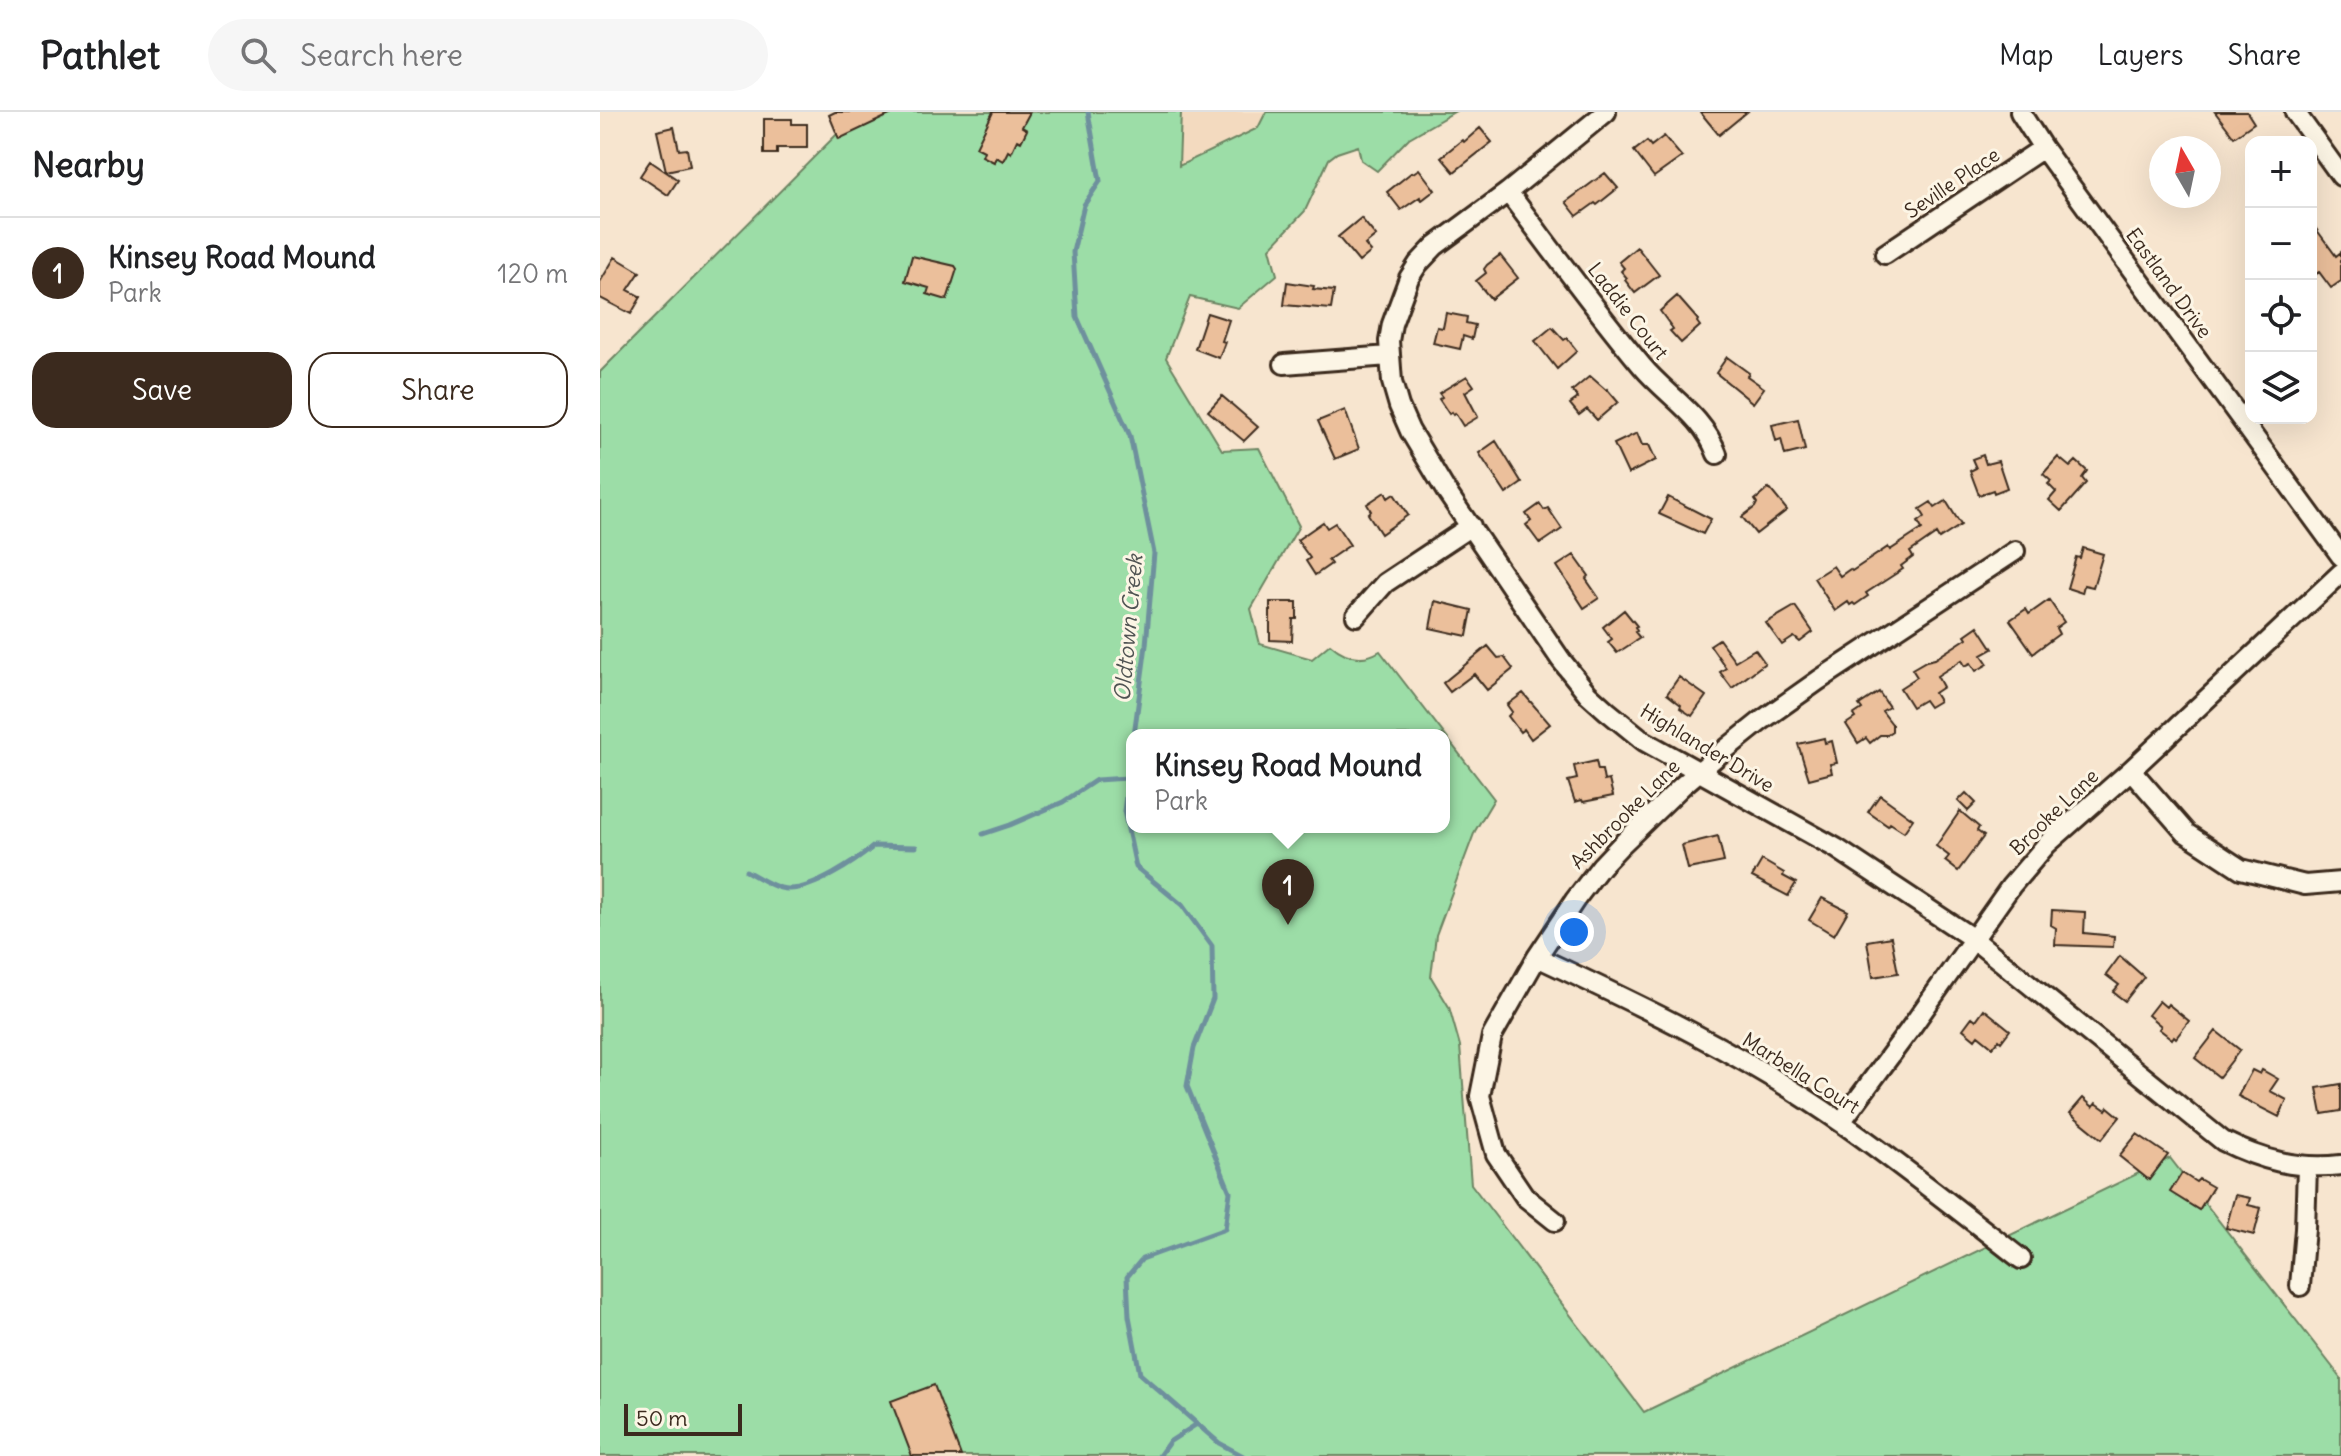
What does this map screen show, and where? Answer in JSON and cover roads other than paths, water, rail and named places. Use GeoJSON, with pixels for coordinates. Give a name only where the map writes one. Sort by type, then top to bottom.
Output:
{"type":"FeatureCollection","features":[{"type":"Feature","properties":{"kind":"street","name":"Highlander Drive"},"geometry":{"type":"LineString","coordinates":[[1606,112],[1508,192],[1435,246],[1418,264],[1402,292],[1392,324],[1389,356],[1392,382],[1410,431],[1446,491],[1561,660],[1588,694],[1644,741],[1836,848],[1972,938],[2223,1141],[2248,1154],[2274,1162],[2307,1167],[2341,1165]]}},
{"type":"Feature","properties":{"kind":"street","name":"Eastland Drive"},"geometry":{"type":"LineString","coordinates":[[2020,112],[2043,148],[2341,556]]}},
{"type":"Feature","properties":{"kind":"street"},"geometry":{"type":"LineString","coordinates":[[2295,112],[2341,176]]}},
{"type":"Feature","properties":{"kind":"street","name":"Seville Place"},"geometry":{"type":"LineString","coordinates":[[1885,254],[2043,148]]}},
{"type":"Feature","properties":{"kind":"street","name":"Laddie Court"},"geometry":{"type":"LineString","coordinates":[[1508,192],[1644,368],[1698,419],[1717,454]]}},
{"type":"Feature","properties":{"kind":"street"},"geometry":{"type":"LineString","coordinates":[[1284,364],[1389,356]]}},
{"type":"Feature","properties":{"kind":"street"},"geometry":{"type":"LineString","coordinates":[[1356,616],[1385,583],[1471,526]]}},
{"type":"Feature","properties":{"kind":"street","name":"Ashbrooke Lane"},"geometry":{"type":"LineString","coordinates":[[1555,1221],[1525,1197],[1496,1154],[1480,1096],[1492,1036],[1537,957],[1575,900],[1601,866],[1698,772],[1773,713],[2015,551]]}},
{"type":"Feature","properties":{"kind":"street","name":"Brooke Lane"},"geometry":{"type":"LineString","coordinates":[[1841,1122],[1972,938],[2047,844],[2131,770],[2341,573]]}},
{"type":"Feature","properties":{"kind":"street"},"geometry":{"type":"LineString","coordinates":[[2131,770],[2186,833],[2241,869],[2305,885],[2341,882]]}},
{"type":"Feature","properties":{"kind":"street","name":"Marbella Court"},"geometry":{"type":"LineString","coordinates":[[1537,957],[1640,1005],[1749,1064],[1841,1122],[2021,1259]]}},
{"type":"Feature","properties":{"kind":"street"},"geometry":{"type":"LineString","coordinates":[[2300,1286],[2307,1167]]}},
{"type":"Feature","properties":{"kind":"waterway","name":"Oldtown Creek"},"geometry":{"type":"LineString","coordinates":[[1088,112],[1100,181],[1084,205],[1073,252],[1077,317],[1130,436],[1154,553],[1135,729]]}},
{"type":"Feature","properties":{"kind":"waterway"},"geometry":{"type":"LineString","coordinates":[[983,834],[1063,802],[1096,780],[1126,778]]}},
{"type":"Feature","properties":{"kind":"waterway","name":"Oldtown Creek"},"geometry":{"type":"LineString","coordinates":[[1126,796],[1126,820]]}},
{"type":"Feature","properties":{"kind":"waterway","name":"Oldtown Creek"},"geometry":{"type":"LineString","coordinates":[[1129,833],[1136,867],[1182,905],[1212,946],[1213,999],[1194,1048],[1187,1086],[1230,1192],[1225,1229],[1142,1259],[1127,1277],[1129,1316],[1140,1374],[1219,1443],[1243,1456]]}},
{"type":"Feature","properties":{"kind":"waterway"},"geometry":{"type":"LineString","coordinates":[[746,871],[778,887],[798,888],[833,874],[874,846],[916,847]]}},
{"type":"Feature","properties":{"kind":"waterway"},"geometry":{"type":"LineString","coordinates":[[1159,1456],[1169,1442],[1197,1424]]}},
{"type":"Feature","properties":{"kind":"place","name":"Kinsey Road Mound"},"geometry":{"type":"Point","coordinates":[1288,925]}}]}
